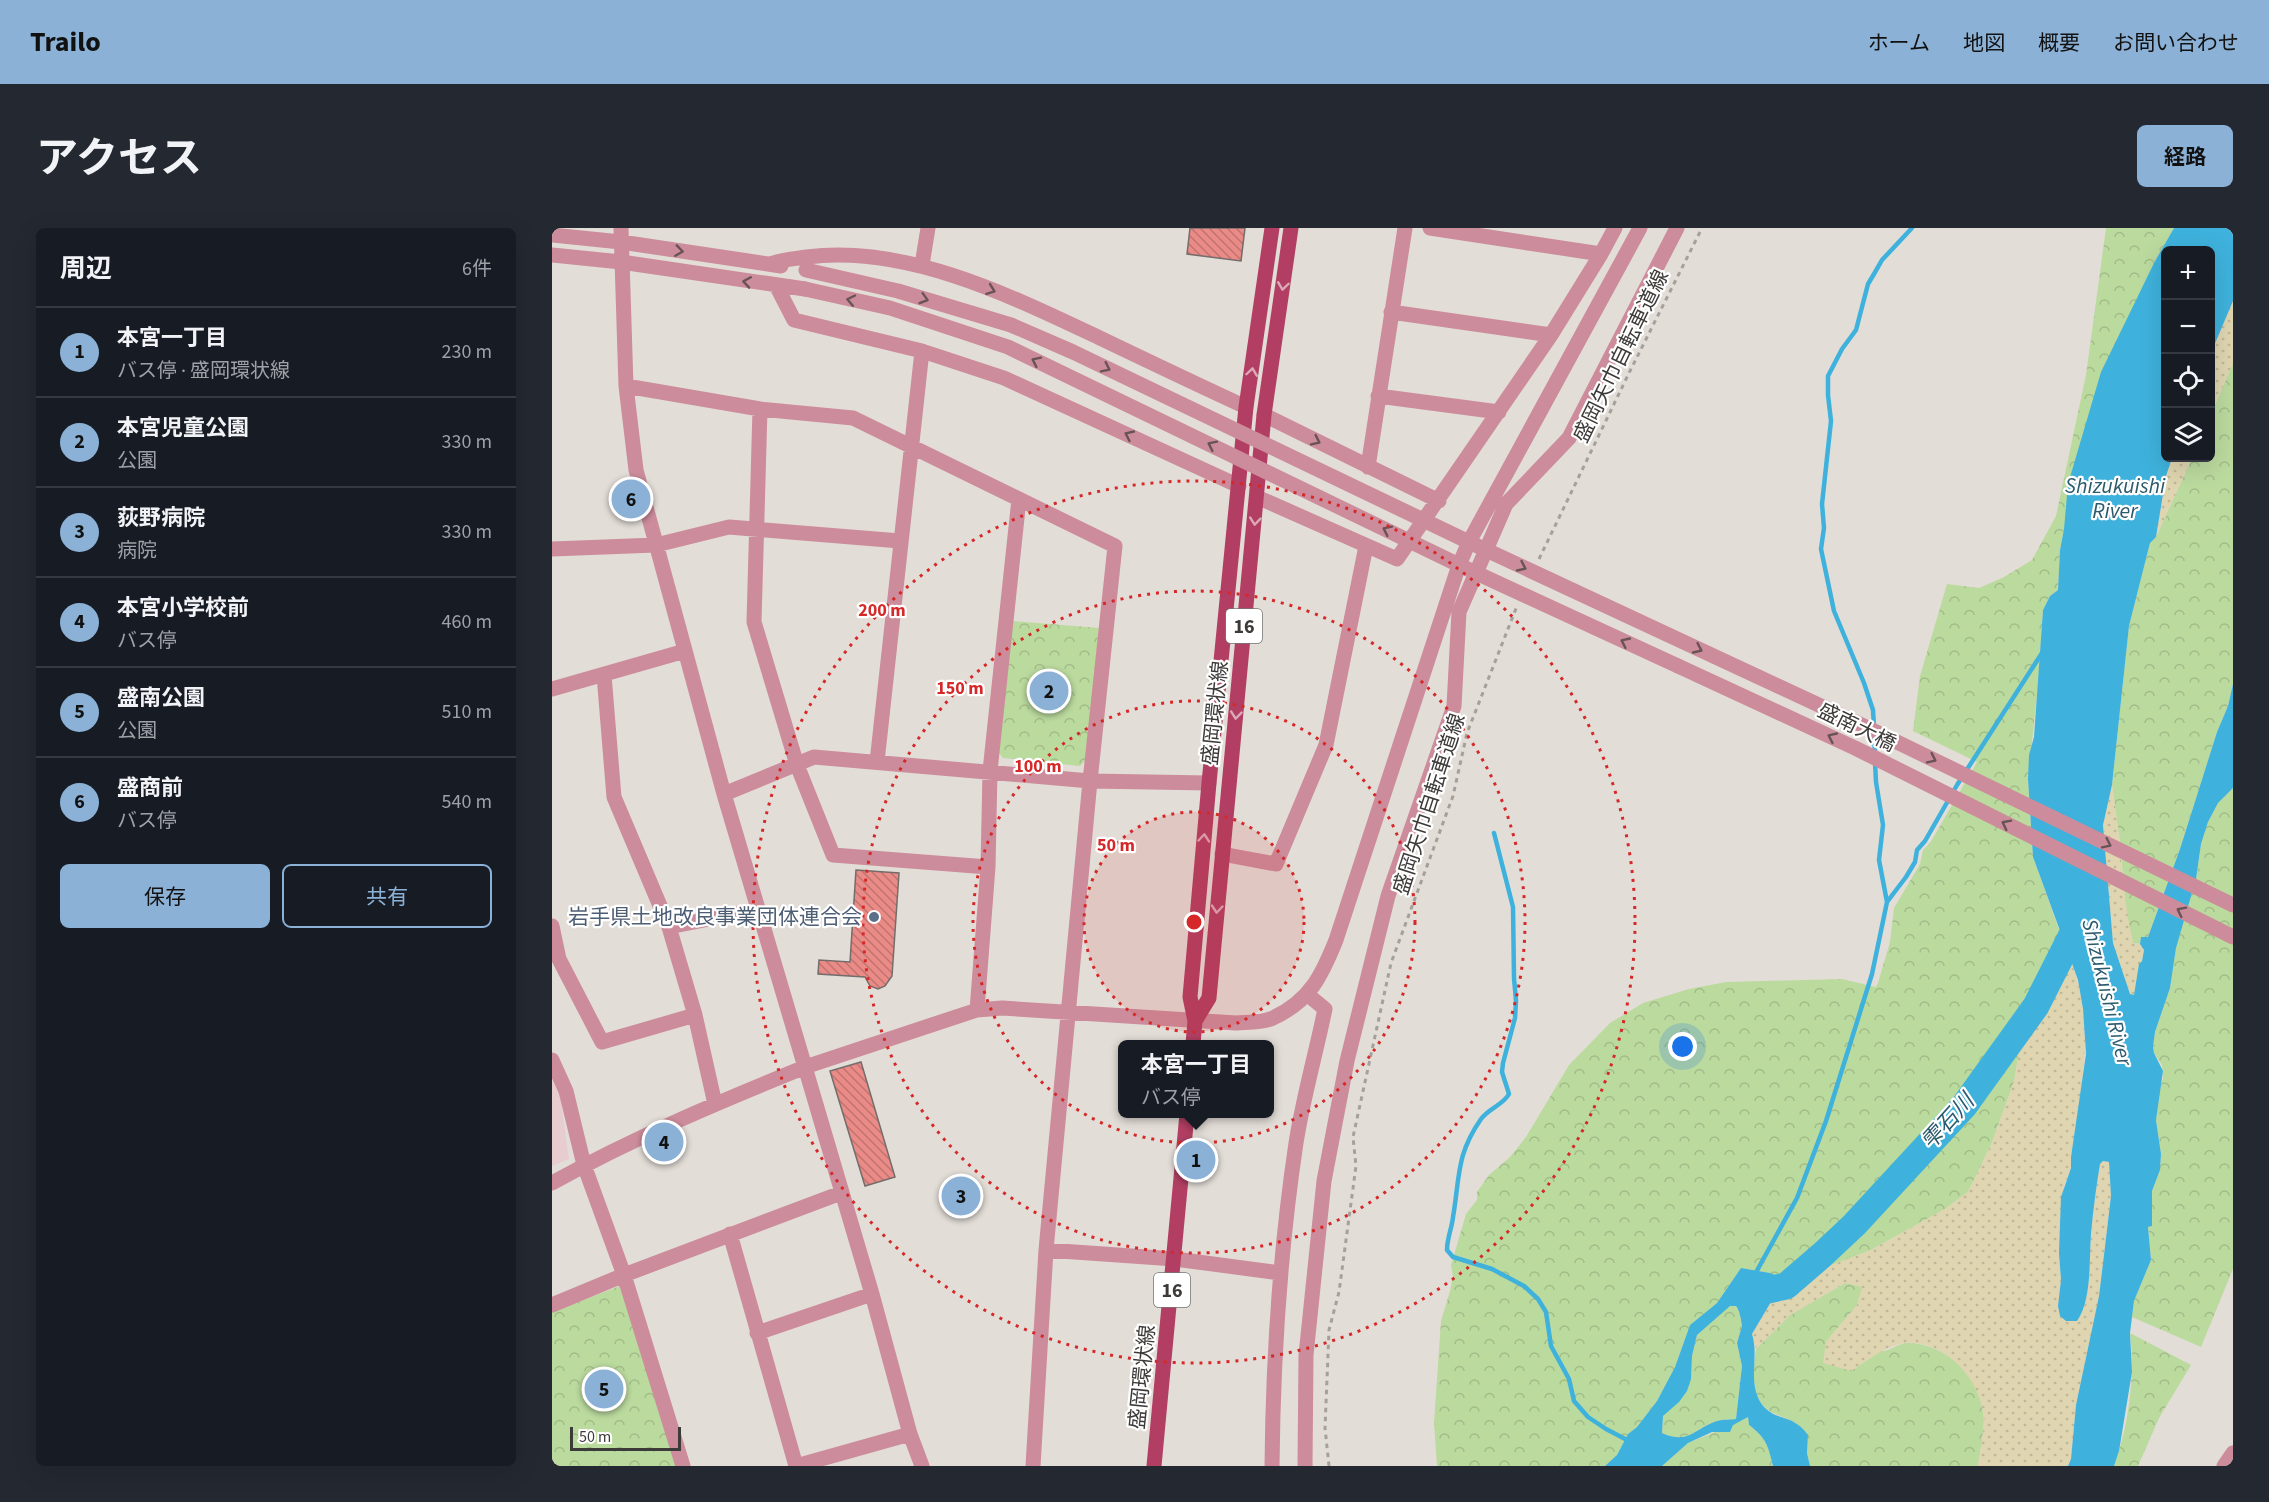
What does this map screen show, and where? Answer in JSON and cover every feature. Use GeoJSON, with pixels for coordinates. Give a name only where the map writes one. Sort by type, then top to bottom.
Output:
{"type":"FeatureCollection","features":[{"type":"Feature","properties":{"kind":"main road","name":"盛岡環状線"},"geometry":{"type":"LineString","coordinates":[[1193,1040],[1195,1021],[1190,997],[1209,783],[1246,407],[1272,228]]}},
{"type":"Feature","properties":{"kind":"main road","name":"盛岡環状線"},"geometry":{"type":"LineString","coordinates":[[1195,1021],[1209,998],[1264,415],[1291,228]]}},
{"type":"Feature","properties":{"kind":"main road","name":"盛岡環状線"},"geometry":{"type":"LineString","coordinates":[[1154,1466],[1187,1118]]}},
{"type":"Feature","properties":{"kind":"street"},"geometry":{"type":"LineString","coordinates":[[922,265],[928,228]]}},
{"type":"Feature","properties":{"kind":"street"},"geometry":{"type":"LineString","coordinates":[[1368,467],[1406,228]]}},
{"type":"Feature","properties":{"kind":"street"},"geometry":{"type":"LineString","coordinates":[[1430,228],[1601,254]]}},
{"type":"Feature","properties":{"kind":"street"},"geometry":{"type":"LineString","coordinates":[[1257,497],[1398,559],[1551,335],[1615,228]]}},
{"type":"Feature","properties":{"kind":"street"},"geometry":{"type":"LineString","coordinates":[[552,1183],[584,1165],[715,1104],[806,1067],[977,1010],[1002,1008],[1236,1023],[1272,1019],[1308,995],[1323,971],[1336,940],[1468,542],[1640,228]]}},
{"type":"Feature","properties":{"kind":"street"},"geometry":{"type":"LineString","coordinates":[[1305,1466],[1306,1355],[1324,1181],[1347,1061],[1388,896],[1454,706],[1459,612],[1506,504],[1569,438],[1677,228]]}},
{"type":"Feature","properties":{"kind":"street","name":"盛南大橋"},"geometry":{"type":"LineString","coordinates":[[552,235],[621,235],[806,270],[898,291],[1011,325],[1073,352],[1468,542],[1866,727],[2233,905]]}},
{"type":"Feature","properties":{"kind":"street"},"geometry":{"type":"LineString","coordinates":[[621,235],[626,386],[636,470],[724,794],[872,1294],[910,1434],[922,1466]]}},
{"type":"Feature","properties":{"kind":"street","name":"盛南大橋"},"geometry":{"type":"LineString","coordinates":[[552,255],[621,262],[806,290],[890,308],[1008,347],[1459,565],[1855,748],[2233,938]]}},
{"type":"Feature","properties":{"kind":"street"},"geometry":{"type":"LineString","coordinates":[[771,264],[824,255],[873,257],[922,265],[1030,305],[1246,407]]}},
{"type":"Feature","properties":{"kind":"street"},"geometry":{"type":"LineString","coordinates":[[777,287],[794,320],[922,351],[1004,378],[1239,486]]}},
{"type":"Feature","properties":{"kind":"street"},"geometry":{"type":"LineString","coordinates":[[1391,312],[1551,335]]}},
{"type":"Feature","properties":{"kind":"street"},"geometry":{"type":"LineString","coordinates":[[877,762],[922,351]]}},
{"type":"Feature","properties":{"kind":"street"},"geometry":{"type":"LineString","coordinates":[[626,386],[760,409],[853,418],[1115,546],[1090,781],[1046,1250],[1033,1466]]}},
{"type":"Feature","properties":{"kind":"street"},"geometry":{"type":"LineString","coordinates":[[1378,396],[1499,412]]}},
{"type":"Feature","properties":{"kind":"street"},"geometry":{"type":"LineString","coordinates":[[760,409],[754,622],[797,765],[833,855],[988,867]]}},
{"type":"Feature","properties":{"kind":"street"},"geometry":{"type":"LineString","coordinates":[[1264,415],[1439,501]]}},
{"type":"Feature","properties":{"kind":"street"},"geometry":{"type":"LineString","coordinates":[[977,1010],[988,867],[990,771],[1019,499]]}},
{"type":"Feature","properties":{"kind":"street"},"geometry":{"type":"LineString","coordinates":[[552,549],[656,545],[729,527],[900,541]]}},
{"type":"Feature","properties":{"kind":"street"},"geometry":{"type":"LineString","coordinates":[[1222,854],[1276,864],[1326,745],[1366,546]]}},
{"type":"Feature","properties":{"kind":"street"},"geometry":{"type":"LineString","coordinates":[[552,689],[685,651]]}},
{"type":"Feature","properties":{"kind":"street"},"geometry":{"type":"LineString","coordinates":[[604,675],[614,797],[669,927],[695,1015],[715,1104]]}},
{"type":"Feature","properties":{"kind":"street"},"geometry":{"type":"LineString","coordinates":[[724,794],[814,758],[1090,781],[1209,783]]}},
{"type":"Feature","properties":{"kind":"street"},"geometry":{"type":"LineString","coordinates":[[669,927],[759,909]]}},
{"type":"Feature","properties":{"kind":"street"},"geometry":{"type":"LineString","coordinates":[[552,926],[559,959],[602,1042],[695,1015]]}},
{"type":"Feature","properties":{"kind":"street"},"geometry":{"type":"LineString","coordinates":[[1272,1466],[1273,1395],[1280,1273],[1297,1141],[1325,1009],[1308,995]]}},
{"type":"Feature","properties":{"kind":"street"},"geometry":{"type":"LineString","coordinates":[[552,1060],[566,1091],[584,1165],[624,1275],[683,1466]]}},
{"type":"Feature","properties":{"kind":"street"},"geometry":{"type":"LineString","coordinates":[[552,1305],[624,1275],[841,1193]]}},
{"type":"Feature","properties":{"kind":"street"},"geometry":{"type":"LineString","coordinates":[[730,1234],[796,1466],[910,1434]]}},
{"type":"Feature","properties":{"kind":"street"},"geometry":{"type":"LineString","coordinates":[[1046,1250],[1175,1259],[1280,1273]]}},
{"type":"Feature","properties":{"kind":"street"},"geometry":{"type":"LineString","coordinates":[[757,1333],[872,1294]]}},
{"type":"Feature","properties":{"kind":"street"},"geometry":{"type":"LineString","coordinates":[[2224,1466],[2233,1453]]}},
{"type":"Feature","properties":{"kind":"path","name":"盛岡矢巾自転車道線"},"geometry":{"type":"LineString","coordinates":[[1538,562],[1702,228]]}},
{"type":"Feature","properties":{"kind":"path","name":"盛岡矢巾自転車道線"},"geometry":{"type":"LineString","coordinates":[[1329,1466],[1325,1428],[1329,1330],[1339,1292],[1356,1166],[1353,1137],[1388,975],[1453,796],[1467,733],[1518,605]]}},
{"type":"Feature","properties":{"kind":"shaded area"},"geometry":{"type":"Polygon","coordinates":[[[552,1077],[560,1094],[569,1159],[552,1166],[552,1077]]]}},
{"type":"Feature","properties":{"kind":"green space"},"geometry":{"type":"Polygon","coordinates":[[[2106,228],[2174,228],[2164,246],[2161,246],[2155,261],[2064,529],[2060,550],[2058,590],[2050,596],[2043,610],[2028,779],[2033,857],[2067,952],[2041,1007],[2022,1034],[2014,1082],[1991,1145],[1968,1192],[1945,1209],[1871,1250],[1824,1268],[1793,1285],[1794,1268],[1786,1281],[1780,1283],[1770,1273],[1741,1268],[1717,1303],[1690,1325],[1675,1367],[1657,1401],[1637,1427],[1628,1434],[1617,1455],[1605,1466],[1437,1466],[1434,1423],[1441,1321],[1453,1277],[1451,1265],[1466,1214],[1477,1200],[1477,1192],[1489,1175],[1510,1157],[1526,1137],[1569,1065],[1610,1023],[1643,1003],[1689,989],[1726,982],[1842,979],[1876,987],[1890,942],[1894,908],[1920,864],[1923,850],[1930,843],[1977,762],[1913,731],[1920,676],[1947,584],[1979,588],[2004,577],[2032,560],[2056,516],[2086,375],[2106,228]]]}},
{"type":"Feature","properties":{"kind":"green space"},"geometry":{"type":"Polygon","coordinates":[[[2233,363],[2233,684],[2228,706],[2217,732],[2180,849],[2148,937],[2141,937],[2140,944],[2133,943],[2126,912],[2112,785],[2129,626],[2150,543],[2156,537],[2190,462],[2215,462],[2215,405],[2233,363]]]}},
{"type":"Feature","properties":{"kind":"green space"},"geometry":{"type":"Polygon","coordinates":[[[1013,621],[1099,628],[1086,760],[1080,766],[1003,758],[999,753],[1013,621]]]}},
{"type":"Feature","properties":{"kind":"green space"},"geometry":{"type":"Polygon","coordinates":[[[2233,788],[2233,1269],[2201,1347],[2132,1317],[2134,1301],[2151,1260],[2148,1227],[2152,1226],[2152,1191],[2160,1170],[2161,1154],[2156,1120],[2158,1096],[2163,1078],[2162,1065],[2154,1053],[2155,1032],[2170,988],[2176,947],[2196,879],[2201,844],[2208,822],[2218,803],[2233,788]]]}},
{"type":"Feature","properties":{"kind":"green space"},"geometry":{"type":"Polygon","coordinates":[[[1845,1283],[1863,1287],[1857,1305],[1826,1342],[1881,1351],[1911,1343],[1924,1345],[1948,1356],[1967,1374],[1980,1398],[1984,1417],[1978,1466],[1810,1466],[1807,1453],[1808,1436],[1804,1430],[1789,1419],[1765,1408],[1756,1393],[1754,1384],[1756,1349],[1790,1315],[1845,1283]]]}},
{"type":"Feature","properties":{"kind":"green space"},"geometry":{"type":"Polygon","coordinates":[[[625,1284],[678,1466],[552,1466],[552,1312],[625,1284]]]}},
{"type":"Feature","properties":{"kind":"green space"},"geometry":{"type":"Polygon","coordinates":[[[1730,1305],[1736,1306],[1742,1326],[1737,1343],[1742,1366],[1736,1419],[1717,1421],[1685,1436],[1671,1436],[1662,1433],[1663,1416],[1691,1379],[1692,1356],[1697,1335],[1730,1305]]]}},
{"type":"Feature","properties":{"kind":"green space"},"geometry":{"type":"Polygon","coordinates":[[[2130,1333],[2191,1365],[2159,1418],[2138,1466],[2114,1466],[2127,1417],[2132,1366],[2130,1333]]]}},
{"type":"Feature","properties":{"kind":"green space"},"geometry":{"type":"Polygon","coordinates":[[[1748,1417],[1749,1425],[1766,1442],[1773,1466],[1662,1466],[1688,1443],[1715,1432],[1730,1432],[1732,1425],[1748,1417]]]}},
{"type":"Feature","properties":{"kind":"sand"},"geometry":{"type":"Polygon","coordinates":[[[2233,301],[2233,363],[2215,405],[2215,354],[2215,344],[2233,301]]]}},
{"type":"Feature","properties":{"kind":"sand"},"geometry":{"type":"Polygon","coordinates":[[[2171,462],[2190,462],[2156,537],[2166,476],[2171,462]]]}},
{"type":"Feature","properties":{"kind":"sand"},"geometry":{"type":"Polygon","coordinates":[[[2112,785],[2129,923],[2133,943],[2140,944],[2144,950],[2134,996],[2130,994],[2113,943],[2103,825],[2112,785]]]}},
{"type":"Feature","properties":{"kind":"sand"},"geometry":{"type":"Polygon","coordinates":[[[2067,952],[2077,979],[2082,1006],[2085,1049],[2071,1168],[2064,1186],[2059,1253],[2061,1280],[2058,1306],[2060,1316],[2077,1321],[2085,1302],[2095,1199],[2100,1164],[2103,1161],[2109,1162],[2111,1196],[2099,1296],[2076,1405],[2071,1459],[2068,1466],[1978,1466],[1984,1423],[1979,1396],[1964,1371],[1942,1352],[1915,1343],[1900,1344],[1881,1351],[1851,1371],[1823,1363],[1826,1342],[1857,1305],[1862,1287],[1845,1283],[1790,1315],[1756,1349],[1752,1334],[1778,1290],[1788,1292],[1794,1290],[1793,1284],[1824,1268],[1871,1250],[1945,1209],[1968,1192],[1991,1145],[2014,1082],[2022,1034],[2041,1007],[2067,952]]]}},
{"type":"Feature","properties":{"kind":"water","name":"Shizukuishi River"},"geometry":{"type":"Polygon","coordinates":[[[2174,228],[2233,228],[2233,301],[2215,344],[2215,246],[2164,246],[2174,228]]]}},
{"type":"Feature","properties":{"kind":"water","name":"Shizukuishi River"},"geometry":{"type":"Polygon","coordinates":[[[2161,251],[2161,462],[2171,462],[2166,476],[2156,537],[2150,543],[2129,626],[2112,785],[2103,825],[2113,943],[2130,994],[2134,995],[2139,964],[2142,961],[2144,950],[2140,944],[2141,937],[2148,937],[2180,849],[2217,732],[2228,706],[2233,684],[2233,788],[2218,803],[2208,822],[2201,844],[2196,879],[2176,948],[2170,988],[2155,1032],[2154,1053],[2163,1071],[2156,1120],[2161,1154],[2160,1170],[2152,1191],[2152,1226],[2148,1227],[2151,1260],[2134,1301],[2130,1333],[2132,1372],[2119,1451],[2114,1466],[2068,1466],[2071,1459],[2076,1405],[2099,1296],[2111,1196],[2109,1162],[2103,1161],[2100,1164],[2095,1199],[2085,1302],[2077,1321],[2066,1321],[2060,1316],[2058,1306],[2061,1280],[2059,1253],[2061,1197],[2071,1168],[2086,1054],[2083,1009],[2078,980],[2033,857],[2028,779],[2029,755],[2034,737],[2043,610],[2050,596],[2058,590],[2068,484],[2101,372],[2161,251]]]}},
{"type":"Feature","properties":{"kind":"water"},"geometry":{"type":"Polygon","coordinates":[[[1741,1268],[1770,1273],[1775,1275],[1780,1283],[1786,1281],[1794,1268],[1794,1290],[1778,1290],[1752,1334],[1755,1353],[1754,1381],[1759,1399],[1765,1408],[1797,1424],[1808,1435],[1807,1453],[1810,1466],[1773,1466],[1766,1442],[1749,1425],[1748,1417],[1733,1425],[1730,1432],[1712,1432],[1688,1443],[1662,1466],[1605,1466],[1617,1455],[1628,1434],[1637,1427],[1657,1401],[1675,1367],[1690,1325],[1717,1303],[1741,1268]],[[1730,1306],[1697,1335],[1692,1356],[1691,1379],[1687,1391],[1679,1402],[1663,1416],[1662,1433],[1671,1436],[1685,1436],[1717,1421],[1736,1419],[1742,1366],[1737,1343],[1742,1326],[1736,1306],[1730,1306]]]}},
{"type":"Feature","properties":{"kind":"building"},"geometry":{"type":"Polygon","coordinates":[[[1190,228],[1245,228],[1241,261],[1187,254],[1190,228]]]}},
{"type":"Feature","properties":{"kind":"building","name":"岩手県土地改良事業団体連合会"},"geometry":{"type":"Polygon","coordinates":[[[856,870],[899,873],[892,976],[885,986],[878,989],[870,986],[865,977],[818,974],[819,960],[850,962],[856,870]]]}},
{"type":"Feature","properties":{"kind":"building"},"geometry":{"type":"Polygon","coordinates":[[[861,1062],[895,1177],[865,1186],[830,1071],[861,1062]]]}},
{"type":"Feature","properties":{"kind":"waterway"},"geometry":{"type":"LineString","coordinates":[[1874,727],[1873,710],[1864,683],[1834,611],[1821,549],[1824,528],[1822,504],[1831,421],[1828,376],[1842,349],[1856,330],[1868,284],[1882,260],[1912,228]]}},
{"type":"Feature","properties":{"kind":"waterway"},"geometry":{"type":"LineString","coordinates":[[1887,902],[1906,877],[1915,862],[1917,850],[1925,841],[1957,785],[2042,653]]}},
{"type":"Feature","properties":{"kind":"waterway"},"geometry":{"type":"LineString","coordinates":[[1874,735],[1875,754]]}},
{"type":"Feature","properties":{"kind":"waterway"},"geometry":{"type":"LineString","coordinates":[[1754,1276],[1797,1198],[1826,1121],[1872,974],[1887,902],[1879,860],[1883,825],[1875,762]]}},
{"type":"Feature","properties":{"kind":"waterway"},"geometry":{"type":"LineString","coordinates":[[1494,833],[1513,907],[1515,1018],[1502,1072],[1509,1094],[1481,1119],[1467,1144],[1460,1166],[1447,1250],[1453,1257],[1492,1269],[1524,1286],[1538,1299],[1546,1312],[1551,1346],[1569,1379],[1574,1401],[1588,1417],[1629,1441]]}},
{"type":"Feature","properties":{"kind":"waterway","name":"雫石川"},"geometry":{"type":"LineString","coordinates":[[1759,1292],[1786,1286],[1822,1255],[1854,1225],[1964,1106],[2036,1006],[2081,917]]}},
{"type":"Feature","properties":{"kind":"place","name":"盛商前"},"geometry":{"type":"Point","coordinates":[631,499]}},
{"type":"Feature","properties":{"kind":"place","name":"本宮児童公園"},"geometry":{"type":"Point","coordinates":[1049,691]}},
{"type":"Feature","properties":{"kind":"place","name":"岩手県土地改良事業団体連合会"},"geometry":{"type":"Point","coordinates":[874,917]}},
{"type":"Feature","properties":{"kind":"place","name":"本宮小学校前"},"geometry":{"type":"Point","coordinates":[664,1142]}},
{"type":"Feature","properties":{"kind":"place","name":"本宮一丁目"},"geometry":{"type":"Point","coordinates":[1196,1160]}},
{"type":"Feature","properties":{"kind":"place","name":"荻野病院"},"geometry":{"type":"Point","coordinates":[961,1196]}},
{"type":"Feature","properties":{"kind":"place","name":"盛南公園"},"geometry":{"type":"Point","coordinates":[604,1389]}}]}
